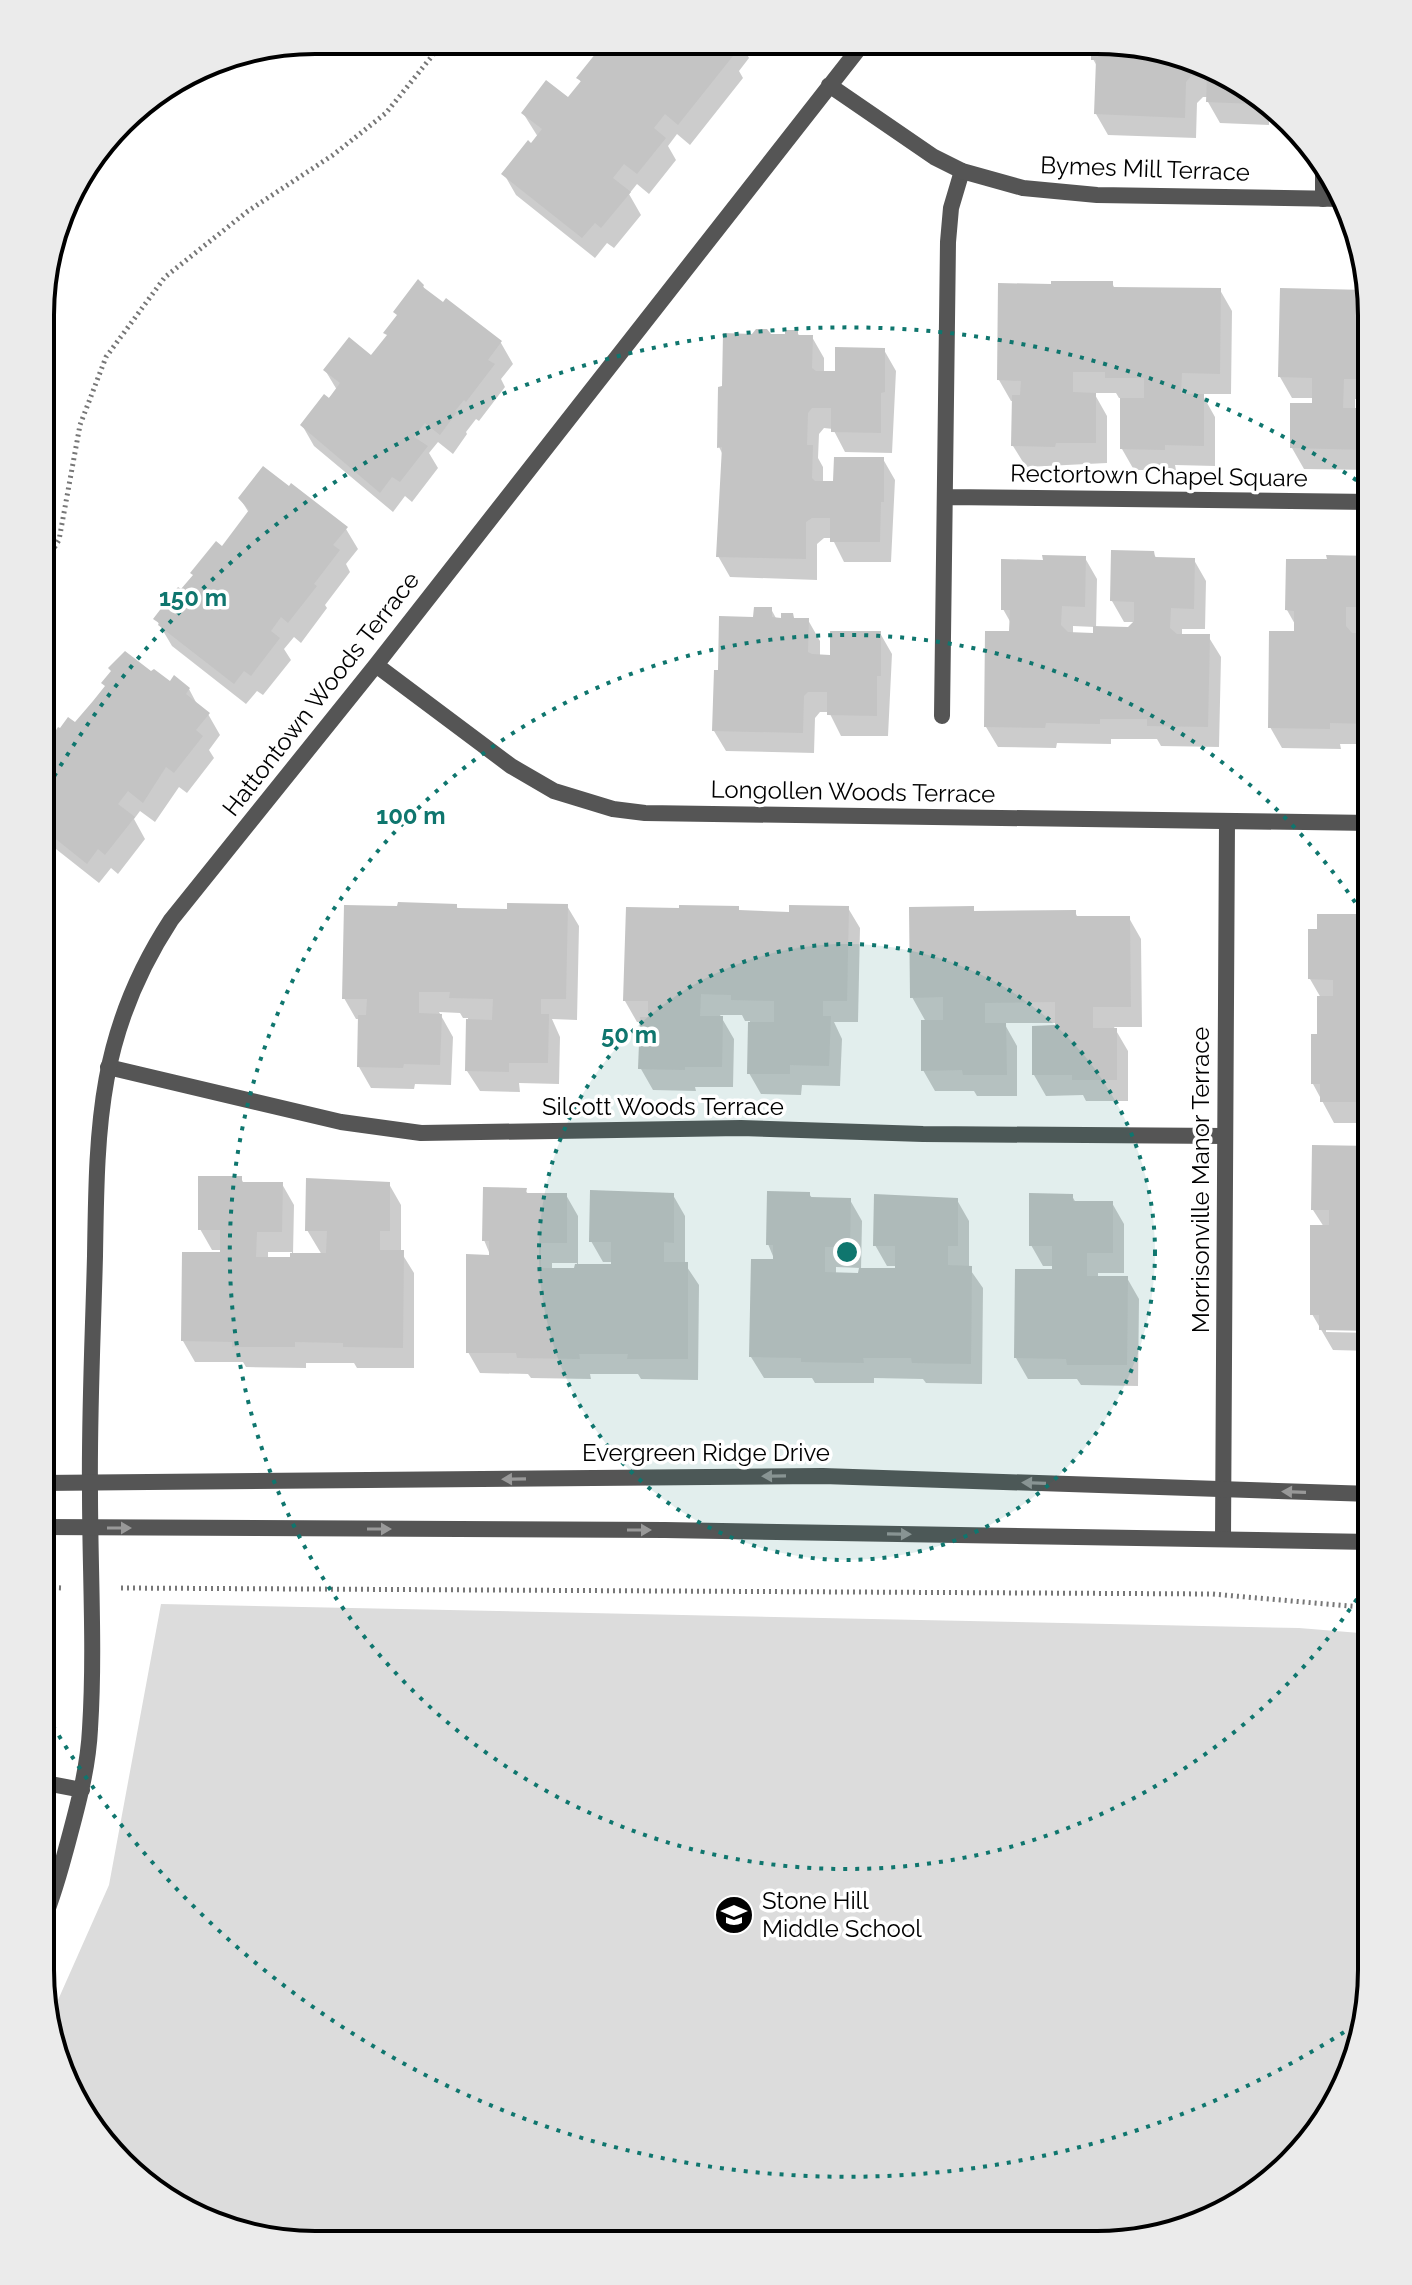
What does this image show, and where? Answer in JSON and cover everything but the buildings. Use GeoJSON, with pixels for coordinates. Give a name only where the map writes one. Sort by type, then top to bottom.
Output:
{"type":"FeatureCollection","features":[{"type":"Feature","properties":{"kind":"street","name":"Hattontown Woods Terrace"},"geometry":{"type":"LineString","coordinates":[[54,1891],[82,1790],[90,1730],[89,1483],[97,1142],[108,1067],[135,985],[158,940],[854,54]]}},
{"type":"Feature","properties":{"kind":"street","name":"Bymes Mill Terrace"},"geometry":{"type":"LineString","coordinates":[[829,85],[934,157],[962,171],[1023,188],[1061,193],[1330,199]]}},
{"type":"Feature","properties":{"kind":"street"},"geometry":{"type":"LineString","coordinates":[[942,716],[948,242],[951,208],[962,171]]}},
{"type":"Feature","properties":{"kind":"street"},"geometry":{"type":"LineString","coordinates":[[1323,184],[1323,199]]}},
{"type":"Feature","properties":{"kind":"street","name":"Rectortown Chapel Square"},"geometry":{"type":"LineString","coordinates":[[945,497],[1358,502]]}},
{"type":"Feature","properties":{"kind":"street","name":"Longollen Woods Terrace"},"geometry":{"type":"LineString","coordinates":[[376,665],[511,766],[554,791],[613,809],[645,813],[1358,823]]}},
{"type":"Feature","properties":{"kind":"street","name":"Morrisonville Manor Terrace"},"geometry":{"type":"LineString","coordinates":[[1223,1539],[1227,822]]}},
{"type":"Feature","properties":{"kind":"street","name":"Silcott Woods Terrace"},"geometry":{"type":"LineString","coordinates":[[108,1067],[341,1122],[421,1133],[741,1128],[923,1134],[1225,1136]]}},
{"type":"Feature","properties":{"kind":"street","name":"Evergreen Ridge Drive"},"geometry":{"type":"LineString","coordinates":[[54,1483],[823,1476],[1357,1493]]}},
{"type":"Feature","properties":{"kind":"street"},"geometry":{"type":"LineString","coordinates":[[54,1527],[649,1530],[1357,1542]]}},
{"type":"Feature","properties":{"kind":"street"},"geometry":{"type":"LineString","coordinates":[[54,1785],[82,1790]]}},
{"type":"Feature","properties":{"kind":"path"},"geometry":{"type":"LineString","coordinates":[[54,548],[59,540],[80,425],[106,357],[165,277],[248,211],[333,155],[386,113],[434,54]]}},
{"type":"Feature","properties":{"kind":"path"},"geometry":{"type":"LineString","coordinates":[[54,1587],[1212,1594],[1357,1607]]}},
{"type":"Feature","properties":{"kind":"shaded area","name":"Stone Hill Middle School"},"geometry":{"type":"Polygon","coordinates":[[[161,1604],[1299,1628],[1357,1633],[1357,1987],[1353,2021],[1338,2070],[1323,2101],[1304,2129],[1282,2155],[1256,2177],[1228,2196],[1197,2211],[1148,2226],[1097,2231],[315,2231],[281,2229],[247,2222],[184,2196],[130,2155],[89,2101],[74,2070],[56,2004],[109,1885],[161,1604]]]}},
{"type":"Feature","properties":{"kind":"place","name":"Stone Hill Middle School"},"geometry":{"type":"Point","coordinates":[734,1915]}}]}
